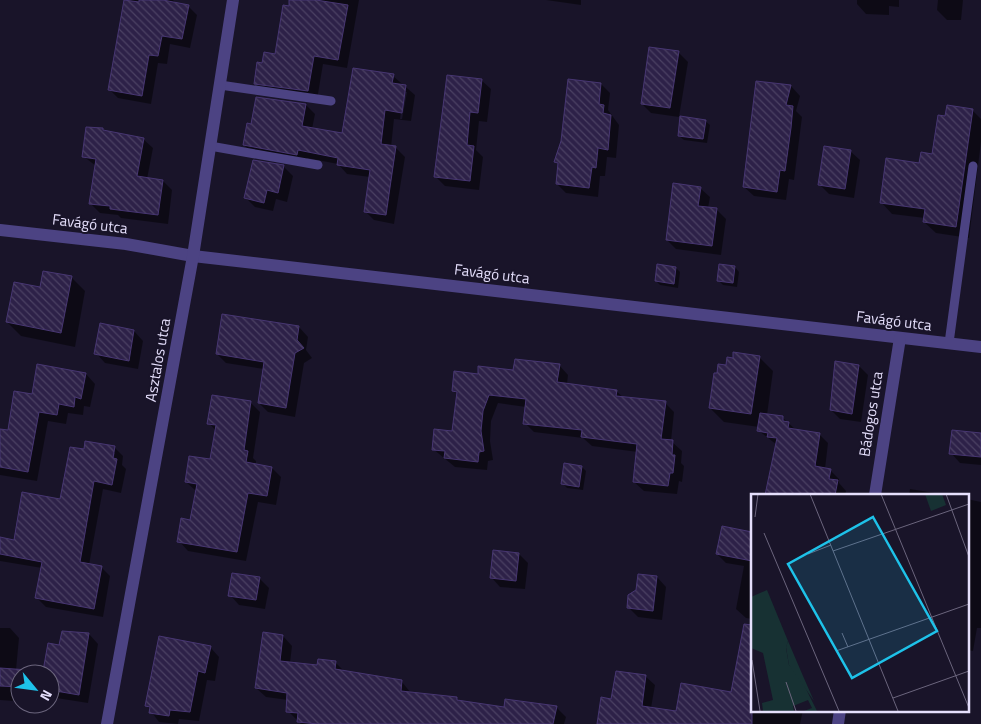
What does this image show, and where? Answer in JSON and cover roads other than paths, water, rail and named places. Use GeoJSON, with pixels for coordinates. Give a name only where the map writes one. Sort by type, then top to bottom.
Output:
{"type":"FeatureCollection","features":[{"type":"Feature","properties":{"kind":"street","name":"Asztalos utca"},"geometry":{"type":"LineString","coordinates":[[107,724],[193,256],[233,0]]}},
{"type":"Feature","properties":{"kind":"street","name":"Favágó utca"},"geometry":{"type":"LineString","coordinates":[[0,230],[126,244],[193,256],[981,347]]}},
{"type":"Feature","properties":{"kind":"street","name":"Bádogos utca"},"geometry":{"type":"LineString","coordinates":[[875,494],[900,338]]}},
{"type":"Feature","properties":{"kind":"lane"},"geometry":{"type":"LineString","coordinates":[[220,85],[331,101]]}},
{"type":"Feature","properties":{"kind":"lane"},"geometry":{"type":"LineString","coordinates":[[210,146],[318,165]]}},
{"type":"Feature","properties":{"kind":"lane"},"geometry":{"type":"LineString","coordinates":[[949,344],[973,166]]}}]}
